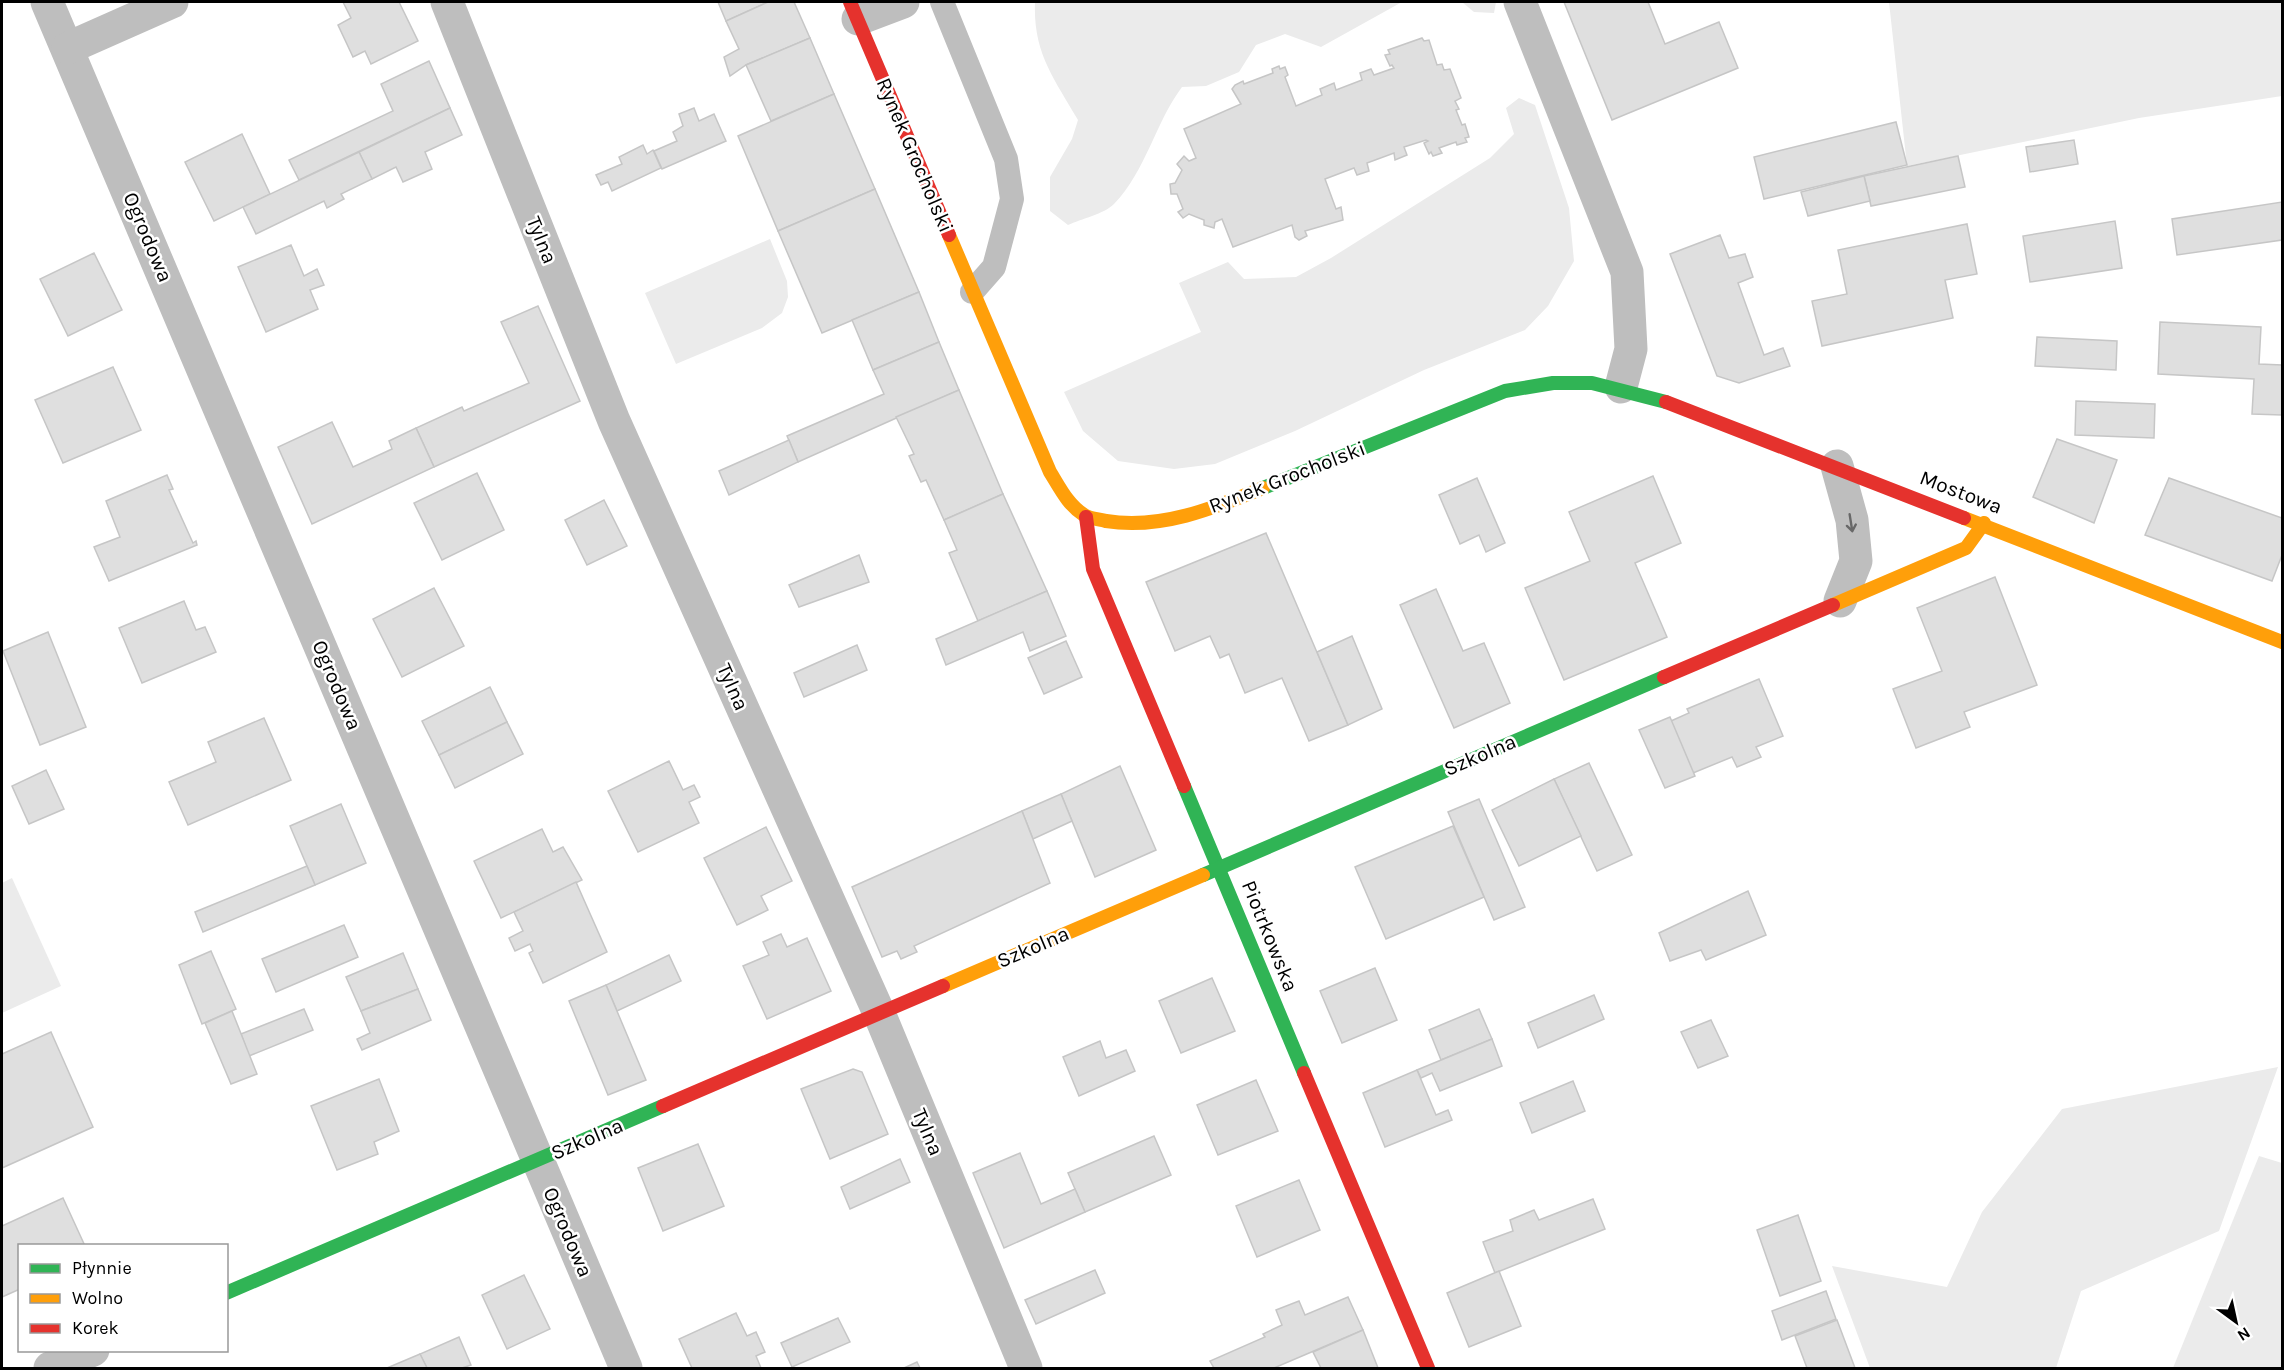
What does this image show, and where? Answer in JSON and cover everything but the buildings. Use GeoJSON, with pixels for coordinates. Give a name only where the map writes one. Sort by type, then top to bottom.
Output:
{"type":"FeatureCollection","features":[{"type":"Feature","properties":{"kind":"street","name":"Ogrodowa"},"geometry":{"type":"LineString","coordinates":[[47,2],[626,1368]]}},
{"type":"Feature","properties":{"kind":"street"},"geometry":{"type":"LineString","coordinates":[[68,48],[172,2]]}},
{"type":"Feature","properties":{"kind":"street","name":"Tylna"},"geometry":{"type":"LineString","coordinates":[[447,2],[614,421],[879,1013],[1026,1368]]}},
{"type":"Feature","properties":{"kind":"street","name":"Rynek Grocholski"},"geometry":{"type":"LineString","coordinates":[[903,2],[854,10],[1050,472],[1068,501],[1086,516],[1125,524],[1163,521],[1210,509],[1505,391],[1542,382],[1580,380],[1621,387]]}},
{"type":"Feature","properties":{"kind":"street"},"geometry":{"type":"LineString","coordinates":[[1520,2],[1627,272],[1631,349],[1621,387]]}},
{"type":"Feature","properties":{"kind":"street","name":"Mostowa"},"geometry":{"type":"LineString","coordinates":[[1621,387],[1837,466],[2283,642]]}},
{"type":"Feature","properties":{"kind":"street"},"geometry":{"type":"LineString","coordinates":[[1837,466],[1852,520],[1856,561],[1840,601]]}},
{"type":"Feature","properties":{"kind":"street","name":"Piotrkowska"},"geometry":{"type":"LineString","coordinates":[[1086,516],[1093,568],[1428,1368]]}},
{"type":"Feature","properties":{"kind":"street","name":"Szkolna"},"geometry":{"type":"LineString","coordinates":[[228,1292],[1966,548],[1984,523]]}},
{"type":"Feature","properties":{"kind":"street"},"geometry":{"type":"LineString","coordinates":[[50,1368],[88,1352]]}},
{"type":"Feature","properties":{"kind":"lane"},"geometry":{"type":"LineString","coordinates":[[942,2],[1006,159],[1012,199],[994,267],[972,292]]}},
{"type":"Feature","properties":{"kind":"shaded area"},"geometry":{"type":"Polygon","coordinates":[[[1035,2],[1402,2],[1321,47],[1285,34],[1256,45],[1239,72],[1206,86],[1182,87],[1164,116],[1125,191],[1110,208],[1068,225],[1050,211],[1050,177],[1072,139],[1078,120],[1053,78],[1041,51],[1035,20],[1035,2]]]}},
{"type":"Feature","properties":{"kind":"shaded area"},"geometry":{"type":"Polygon","coordinates":[[[1462,2],[1496,2],[1494,13],[1474,12],[1462,2]]]}},
{"type":"Feature","properties":{"kind":"shaded area"},"geometry":{"type":"Polygon","coordinates":[[[1889,2],[2282,2],[2282,96],[2139,118],[1907,166],[1889,2]]]}},
{"type":"Feature","properties":{"kind":"shaded area"},"geometry":{"type":"Polygon","coordinates":[[[1519,98],[1535,105],[1569,208],[1574,261],[1548,306],[1525,330],[1424,370],[1295,431],[1215,464],[1174,469],[1118,461],[1083,431],[1064,392],[1201,332],[1179,283],[1228,262],[1244,279],[1296,277],[1331,258],[1490,158],[1514,134],[1506,108],[1519,98]]]}},
{"type":"Feature","properties":{"kind":"shaded area"},"geometry":{"type":"Polygon","coordinates":[[[770,239],[787,281],[788,297],[782,313],[762,328],[676,364],[645,293],[770,239]]]}},
{"type":"Feature","properties":{"kind":"shaded area"},"geometry":{"type":"Polygon","coordinates":[[[12,878],[61,986],[2,1013],[2,883],[12,878]]]}},
{"type":"Feature","properties":{"kind":"shaded area"},"geometry":{"type":"Polygon","coordinates":[[[2278,1067],[2219,1231],[2081,1291],[2056,1368],[1870,1368],[1832,1266],[1947,1287],[1982,1212],[2062,1109],[2278,1067]]]}},
{"type":"Feature","properties":{"kind":"shaded area"},"geometry":{"type":"Polygon","coordinates":[[[2259,1156],[2282,1163],[2282,1368],[2173,1368],[2259,1156]]]}},
{"type":"Feature","properties":{"kind":"traffic: fast"},"geometry":{"type":"LineString","coordinates":[[1263,488],[1505,391],[1553,383],[1592,383],[1666,402]]}},
{"type":"Feature","properties":{"kind":"traffic: fast"},"geometry":{"type":"LineString","coordinates":[[1203,875],[1664,677]]}},
{"type":"Feature","properties":{"kind":"traffic: fast"},"geometry":{"type":"LineString","coordinates":[[1184,786],[1304,1073]]}},
{"type":"Feature","properties":{"kind":"traffic: fast"},"geometry":{"type":"LineString","coordinates":[[228,1292],[663,1106]]}},
{"type":"Feature","properties":{"kind":"traffic: slow"},"geometry":{"type":"LineString","coordinates":[[949,235],[1050,472],[1065,496],[1078,511],[1089,517],[1106,521],[1127,523],[1167,520],[1206,510],[1263,488]]}},
{"type":"Feature","properties":{"kind":"traffic: slow"},"geometry":{"type":"LineString","coordinates":[[1964,518],[2282,642]]}},
{"type":"Feature","properties":{"kind":"traffic: slow"},"geometry":{"type":"LineString","coordinates":[[1833,605],[1966,548],[1984,523]]}},
{"type":"Feature","properties":{"kind":"traffic: slow"},"geometry":{"type":"LineString","coordinates":[[943,986],[1203,875]]}},
{"type":"Feature","properties":{"kind":"traffic: jam"},"geometry":{"type":"LineString","coordinates":[[850,2],[949,235]]}},
{"type":"Feature","properties":{"kind":"traffic: jam"},"geometry":{"type":"LineString","coordinates":[[1666,402],[1964,518]]}},
{"type":"Feature","properties":{"kind":"traffic: jam"},"geometry":{"type":"LineString","coordinates":[[1086,517],[1093,569],[1184,786]]}},
{"type":"Feature","properties":{"kind":"traffic: jam"},"geometry":{"type":"LineString","coordinates":[[1664,677],[1833,605]]}},
{"type":"Feature","properties":{"kind":"traffic: jam"},"geometry":{"type":"LineString","coordinates":[[663,1106],[943,986]]}},
{"type":"Feature","properties":{"kind":"traffic: jam"},"geometry":{"type":"LineString","coordinates":[[1304,1073],[1428,1368]]}}]}
